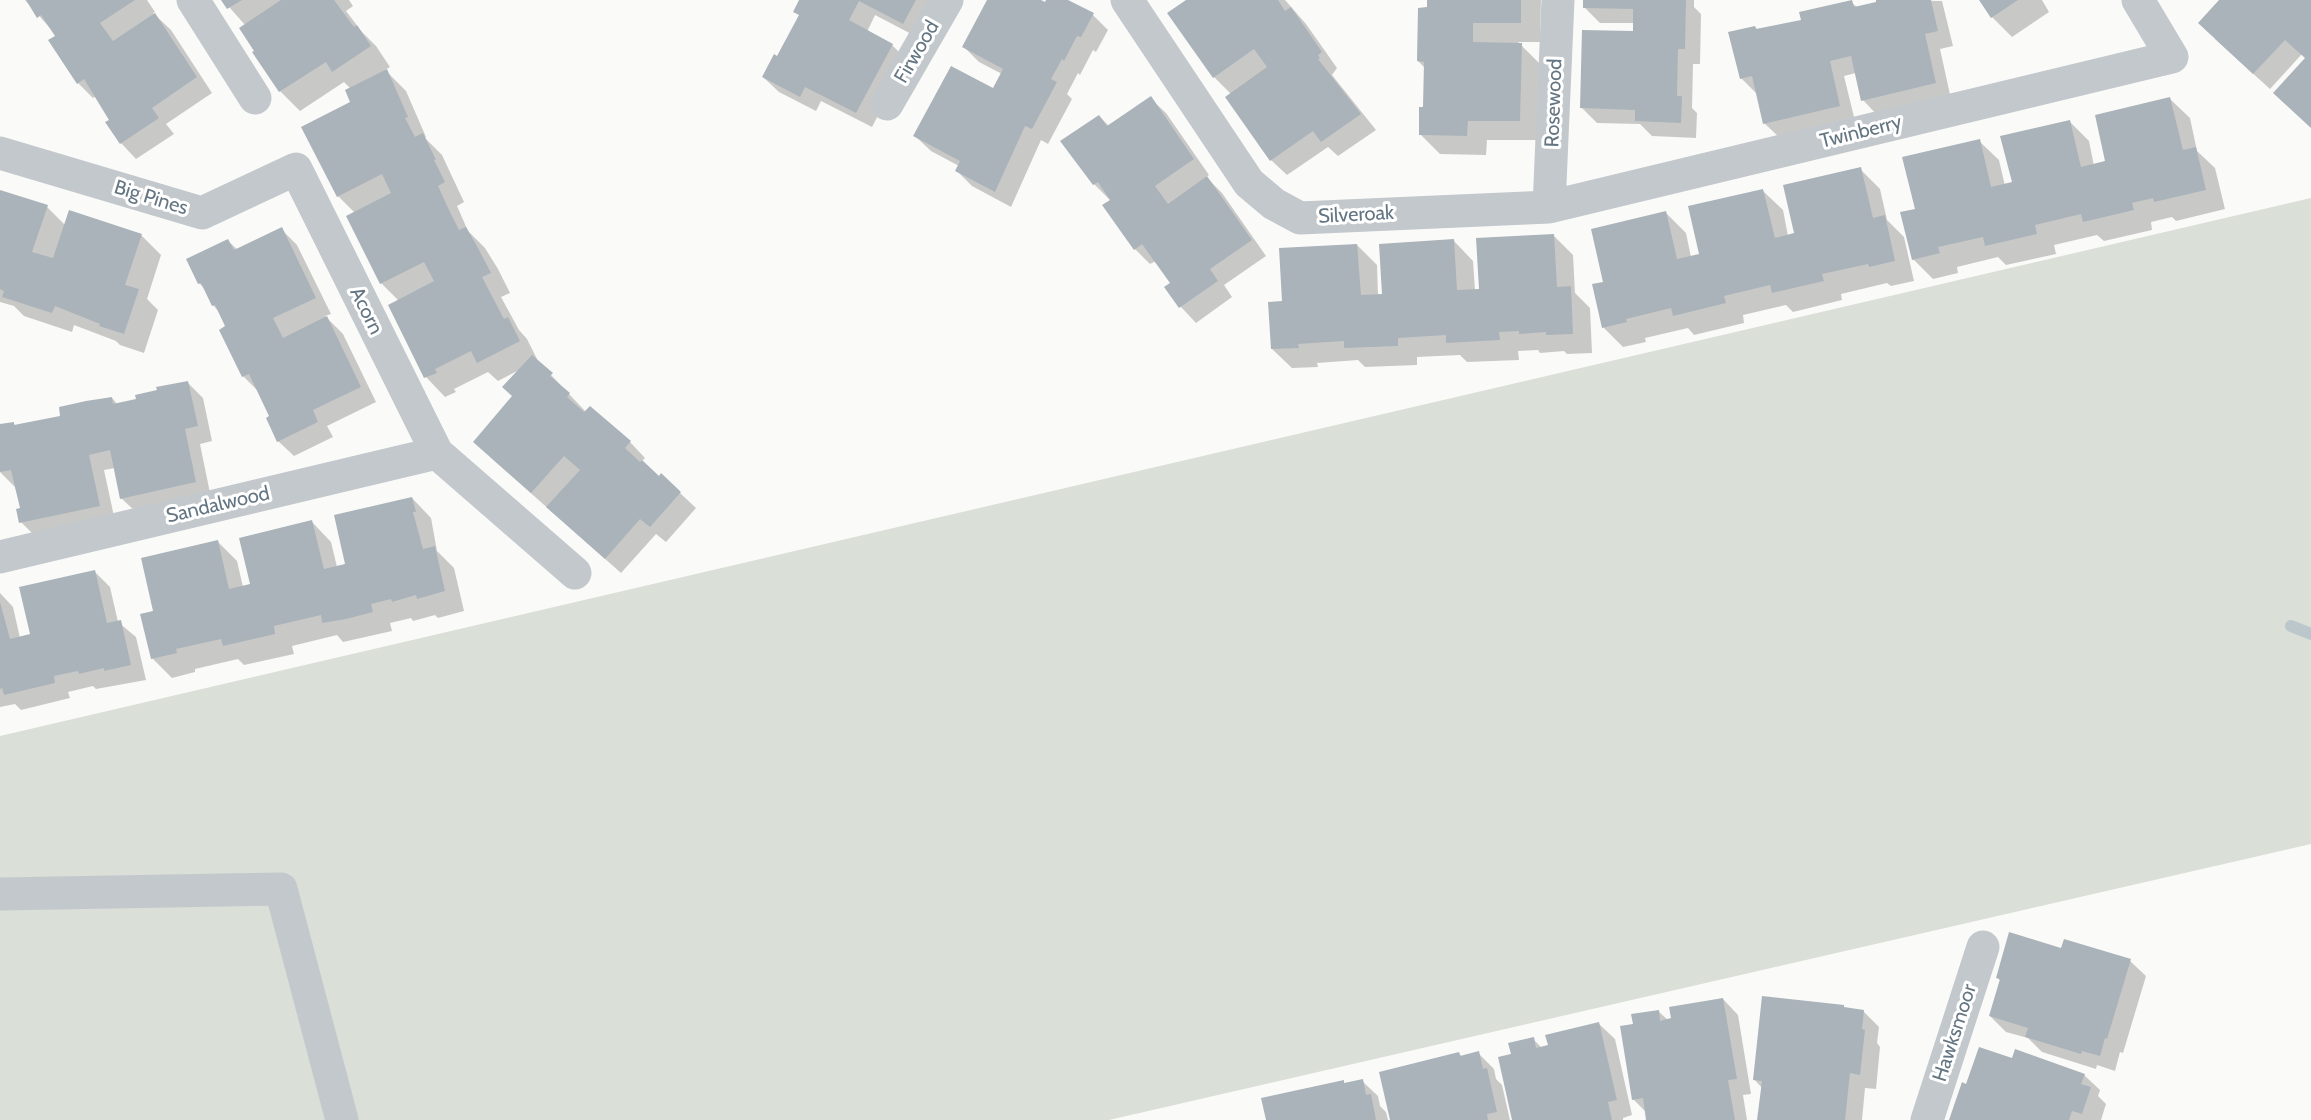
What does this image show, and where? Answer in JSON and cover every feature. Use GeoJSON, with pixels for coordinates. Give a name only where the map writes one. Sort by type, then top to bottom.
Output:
{"type":"FeatureCollection","features":[{"type":"Feature","properties":{"kind":"street"},"geometry":{"type":"LineString","coordinates":[[193,0],[255,98]]}},
{"type":"Feature","properties":{"kind":"street","name":"Firwood"},"geometry":{"type":"LineString","coordinates":[[887,104],[947,0]]}},
{"type":"Feature","properties":{"kind":"street","name":"Silveroak"},"geometry":{"type":"LineString","coordinates":[[1127,0],[1249,183],[1274,204],[1300,218],[1549,207]]}},
{"type":"Feature","properties":{"kind":"street","name":"Rosewood"},"geometry":{"type":"LineString","coordinates":[[1549,207],[1558,0]]}},
{"type":"Feature","properties":{"kind":"street","name":"Twinberry"},"geometry":{"type":"LineString","coordinates":[[1549,207],[2172,57],[2138,0]]}},
{"type":"Feature","properties":{"kind":"street","name":"Big Pines"},"geometry":{"type":"LineString","coordinates":[[0,153],[202,213],[296,169]]}},
{"type":"Feature","properties":{"kind":"street","name":"Acorn"},"geometry":{"type":"LineString","coordinates":[[296,169],[437,453]]}},
{"type":"Feature","properties":{"kind":"street"},"geometry":{"type":"LineString","coordinates":[[437,453],[575,573]]}},
{"type":"Feature","properties":{"kind":"street","name":"Sandalwood"},"geometry":{"type":"LineString","coordinates":[[0,557],[437,453]]}},
{"type":"Feature","properties":{"kind":"street"},"geometry":{"type":"LineString","coordinates":[[0,894],[281,889],[342,1120]]}},
{"type":"Feature","properties":{"kind":"street","name":"Hawksmoor"},"geometry":{"type":"LineString","coordinates":[[1927,1120],[1983,947]]}},
{"type":"Feature","properties":{"kind":"shaded area"},"geometry":{"type":"Polygon","coordinates":[[[2311,198],[2311,844],[1109,1120],[0,1120],[0,736],[2311,198]]]}},
{"type":"Feature","properties":{"kind":"building"},"geometry":{"type":"Polygon","coordinates":[[[26,0],[135,0],[100,23],[113,41],[155,13],[197,77],[152,108],[159,118],[120,144],[105,122],[109,120],[84,79],[77,84],[48,40],[55,36],[41,15],[37,18],[26,0]]]}},
{"type":"Feature","properties":{"kind":"building"},"geometry":{"type":"Polygon","coordinates":[[[221,0],[242,0],[227,9],[221,0]]]}},
{"type":"Feature","properties":{"kind":"building"},"geometry":{"type":"Polygon","coordinates":[[[281,0],[334,0],[354,27],[357,25],[371,46],[332,72],[326,62],[279,92],[239,28],[281,0]]]}},
{"type":"Feature","properties":{"kind":"building"},"geometry":{"type":"Polygon","coordinates":[[[799,0],[916,0],[903,24],[859,1],[849,20],[893,44],[856,113],[805,87],[800,97],[762,77],[774,54],[777,56],[799,15],[793,12],[799,0]]]}},
{"type":"Feature","properties":{"kind":"building"},"geometry":{"type":"Polygon","coordinates":[[[987,0],[1041,0],[1045,2],[1046,0],[1068,0],[1094,13],[1081,37],[1077,36],[1064,61],[1062,59],[1051,79],[1057,82],[1032,129],[1025,126],[995,192],[955,171],[960,161],[913,136],[951,66],[993,88],[1003,69],[962,47],[987,0]]]}},
{"type":"Feature","properties":{"kind":"building"},"geometry":{"type":"Polygon","coordinates":[[[1186,0],[1278,0],[1285,11],[1291,7],[1322,52],[1318,55],[1320,58],[1318,59],[1361,114],[1321,142],[1313,131],[1270,161],[1225,97],[1267,67],[1254,49],[1213,78],[1167,13],[1186,0]]]}},
{"type":"Feature","properties":{"kind":"building"},"geometry":{"type":"Polygon","coordinates":[[[1427,0],[1521,0],[1521,23],[1473,23],[1473,42],[1522,43],[1520,121],[1468,121],[1467,136],[1419,135],[1419,107],[1423,107],[1424,62],[1417,61],[1418,8],[1427,7],[1427,0]]]}},
{"type":"Feature","properties":{"kind":"building"},"geometry":{"type":"Polygon","coordinates":[[[1583,0],[1686,0],[1685,49],[1678,49],[1677,96],[1682,96],[1681,123],[1635,121],[1635,110],[1580,108],[1582,30],[1633,31],[1633,9],[1583,8],[1583,0]]]}},
{"type":"Feature","properties":{"kind":"building"},"geometry":{"type":"Polygon","coordinates":[[[1852,0],[1854,7],[1876,2],[1876,0],[1931,0],[1938,31],[1925,34],[1936,83],[1861,101],[1851,56],[1830,61],[1840,106],[1763,124],[1752,76],[1740,79],[1728,32],[1801,20],[1799,12],[1852,0]]]}},
{"type":"Feature","properties":{"kind":"building"},"geometry":{"type":"Polygon","coordinates":[[[1979,0],[2018,0],[1991,18],[1979,0]]]}},
{"type":"Feature","properties":{"kind":"building"},"geometry":{"type":"Polygon","coordinates":[[[2219,0],[2311,0],[2311,128],[2273,93],[2305,58],[2285,40],[2253,74],[2198,23],[2219,0]]]}},
{"type":"Feature","properties":{"kind":"building"},"geometry":{"type":"Polygon","coordinates":[[[387,69],[408,117],[405,118],[415,137],[423,133],[436,160],[434,160],[445,182],[438,186],[449,210],[459,230],[466,227],[478,248],[491,273],[482,277],[504,319],[508,317],[520,341],[477,363],[471,351],[435,369],[437,373],[424,378],[388,305],[434,281],[424,262],[380,284],[346,216],[391,193],[382,174],[337,197],[301,127],[350,102],[345,90],[387,69]]]}},
{"type":"Feature","properties":{"kind":"building"},"geometry":{"type":"Polygon","coordinates":[[[1151,96],[1194,159],[1155,186],[1168,204],[1207,176],[1252,240],[1210,269],[1218,281],[1179,308],[1164,287],[1170,283],[1142,244],[1134,250],[1102,205],[1110,200],[1098,182],[1093,185],[1060,141],[1099,115],[1107,126],[1151,96]]]}},
{"type":"Feature","properties":{"kind":"building"},"geometry":{"type":"Polygon","coordinates":[[[2170,97],[2183,150],[2196,147],[2206,190],[2154,202],[2153,198],[2132,203],[2134,210],[2083,222],[2081,214],[2035,225],[2037,234],[1985,246],[1983,237],[1938,247],[1940,253],[1912,260],[1900,212],[1915,209],[1902,157],[1980,139],[1991,187],[2012,182],[2000,136],[2070,120],[2081,167],[2105,161],[2095,115],[2170,97]]]}},
{"type":"Feature","properties":{"kind":"building"},"geometry":{"type":"Polygon","coordinates":[[[1861,167],[1873,218],[1885,215],[1895,261],[1822,274],[1824,281],[1772,293],[1770,285],[1724,296],[1726,303],[1673,316],[1671,308],[1626,319],[1627,322],[1602,328],[1592,284],[1603,282],[1591,229],[1666,211],[1677,259],[1699,254],[1688,206],[1763,189],[1775,238],[1794,233],[1783,185],[1861,167]]]}},
{"type":"Feature","properties":{"kind":"building"},"geometry":{"type":"Polygon","coordinates":[[[0,190],[48,205],[32,252],[53,258],[69,210],[142,234],[125,285],[139,289],[124,334],[99,326],[100,324],[55,306],[52,313],[2,297],[4,291],[0,289],[0,190]]]}},
{"type":"Feature","properties":{"kind":"building"},"geometry":{"type":"Polygon","coordinates":[[[282,227],[316,298],[273,318],[283,338],[327,316],[361,387],[313,410],[318,422],[277,442],[266,418],[269,416],[249,374],[242,377],[219,330],[225,326],[215,305],[212,306],[201,283],[198,284],[186,259],[228,239],[234,250],[282,227]]]}},
{"type":"Feature","properties":{"kind":"building"},"geometry":{"type":"Polygon","coordinates":[[[1554,234],[1557,287],[1571,286],[1573,334],[1546,335],[1546,332],[1519,334],[1519,331],[1499,332],[1500,340],[1446,343],[1446,335],[1398,338],[1398,346],[1344,348],[1344,341],[1298,344],[1299,348],[1271,349],[1268,302],[1282,301],[1279,248],[1357,244],[1361,295],[1382,294],[1379,244],[1454,239],[1457,290],[1479,289],[1476,238],[1554,234]]]}},
{"type":"Feature","properties":{"kind":"building"},"geometry":{"type":"Polygon","coordinates":[[[532,355],[553,373],[550,376],[570,393],[567,397],[584,412],[590,406],[631,441],[625,448],[659,476],[661,473],[681,492],[650,527],[640,519],[605,559],[546,507],[580,470],[564,456],[531,493],[473,442],[512,396],[502,387],[532,355]]]}},
{"type":"Feature","properties":{"kind":"building"},"geometry":{"type":"Polygon","coordinates":[[[188,381],[198,426],[185,429],[196,482],[120,499],[110,450],[89,455],[100,506],[19,523],[16,509],[20,508],[11,470],[0,472],[0,424],[14,422],[14,425],[60,416],[59,407],[86,401],[112,397],[113,404],[136,399],[135,395],[157,390],[156,387],[188,381]]]}},
{"type":"Feature","properties":{"kind":"building"},"geometry":{"type":"Polygon","coordinates":[[[412,497],[416,512],[413,512],[423,549],[435,546],[445,591],[417,599],[416,595],[392,602],[391,599],[371,604],[373,612],[346,619],[322,623],[321,615],[274,626],[275,634],[223,646],[221,639],[176,649],[177,653],[151,659],[140,614],[153,611],[141,558],[218,540],[229,589],[250,584],[239,538],[312,520],[324,569],[345,564],[334,515],[412,497]]]}},
{"type":"Feature","properties":{"kind":"building"},"geometry":{"type":"Polygon","coordinates":[[[95,570],[107,623],[121,620],[131,665],[104,671],[104,668],[79,674],[78,671],[54,676],[55,683],[4,695],[2,688],[0,689],[0,602],[10,639],[30,634],[19,587],[95,570]]]}},
{"type":"Feature","properties":{"kind":"building"},"geometry":{"type":"Polygon","coordinates":[[[2009,932],[2061,948],[2064,939],[2131,959],[2100,1056],[2082,1051],[2081,1054],[2025,1037],[2028,1028],[1989,1016],[2000,979],[1996,978],[2009,932]]]}},
{"type":"Feature","properties":{"kind":"building"},"geometry":{"type":"Polygon","coordinates":[[[1762,996],[1844,1005],[1844,1007],[1864,1010],[1862,1029],[1865,1030],[1860,1075],[1850,1073],[1845,1120],[1757,1120],[1762,1081],[1753,1080],[1762,996]]]}},
{"type":"Feature","properties":{"kind":"building"},"geometry":{"type":"Polygon","coordinates":[[[1723,998],[1737,1079],[1728,1080],[1735,1120],[1646,1120],[1643,1098],[1632,1100],[1620,1026],[1633,1024],[1631,1014],[1659,1010],[1660,1021],[1671,1018],[1669,1007],[1723,998]]]}},
{"type":"Feature","properties":{"kind":"building"},"geometry":{"type":"Polygon","coordinates":[[[1599,1022],[1617,1100],[1608,1102],[1612,1120],[1512,1120],[1498,1057],[1511,1054],[1508,1043],[1534,1037],[1536,1048],[1548,1045],[1545,1035],[1599,1022]]]}},
{"type":"Feature","properties":{"kind":"building"},"geometry":{"type":"Polygon","coordinates":[[[1979,1047],[2012,1058],[2015,1049],[2085,1074],[2081,1084],[2091,1087],[2082,1114],[2072,1111],[2069,1120],[1949,1120],[1962,1082],[1966,1084],[1979,1047]]]}},
{"type":"Feature","properties":{"kind":"building"},"geometry":{"type":"Polygon","coordinates":[[[1479,1051],[1483,1069],[1487,1068],[1497,1112],[1487,1114],[1488,1120],[1390,1120],[1379,1072],[1459,1052],[1460,1056],[1479,1051]]]}},
{"type":"Feature","properties":{"kind":"building"},"geometry":{"type":"Polygon","coordinates":[[[1363,1079],[1366,1095],[1371,1094],[1376,1120],[1266,1120],[1261,1098],[1344,1080],[1344,1083],[1363,1079]]]}},
{"type":"Feature","properties":{"kind":"waterway"},"geometry":{"type":"LineString","coordinates":[[2291,626],[2311,634]]}}]}
